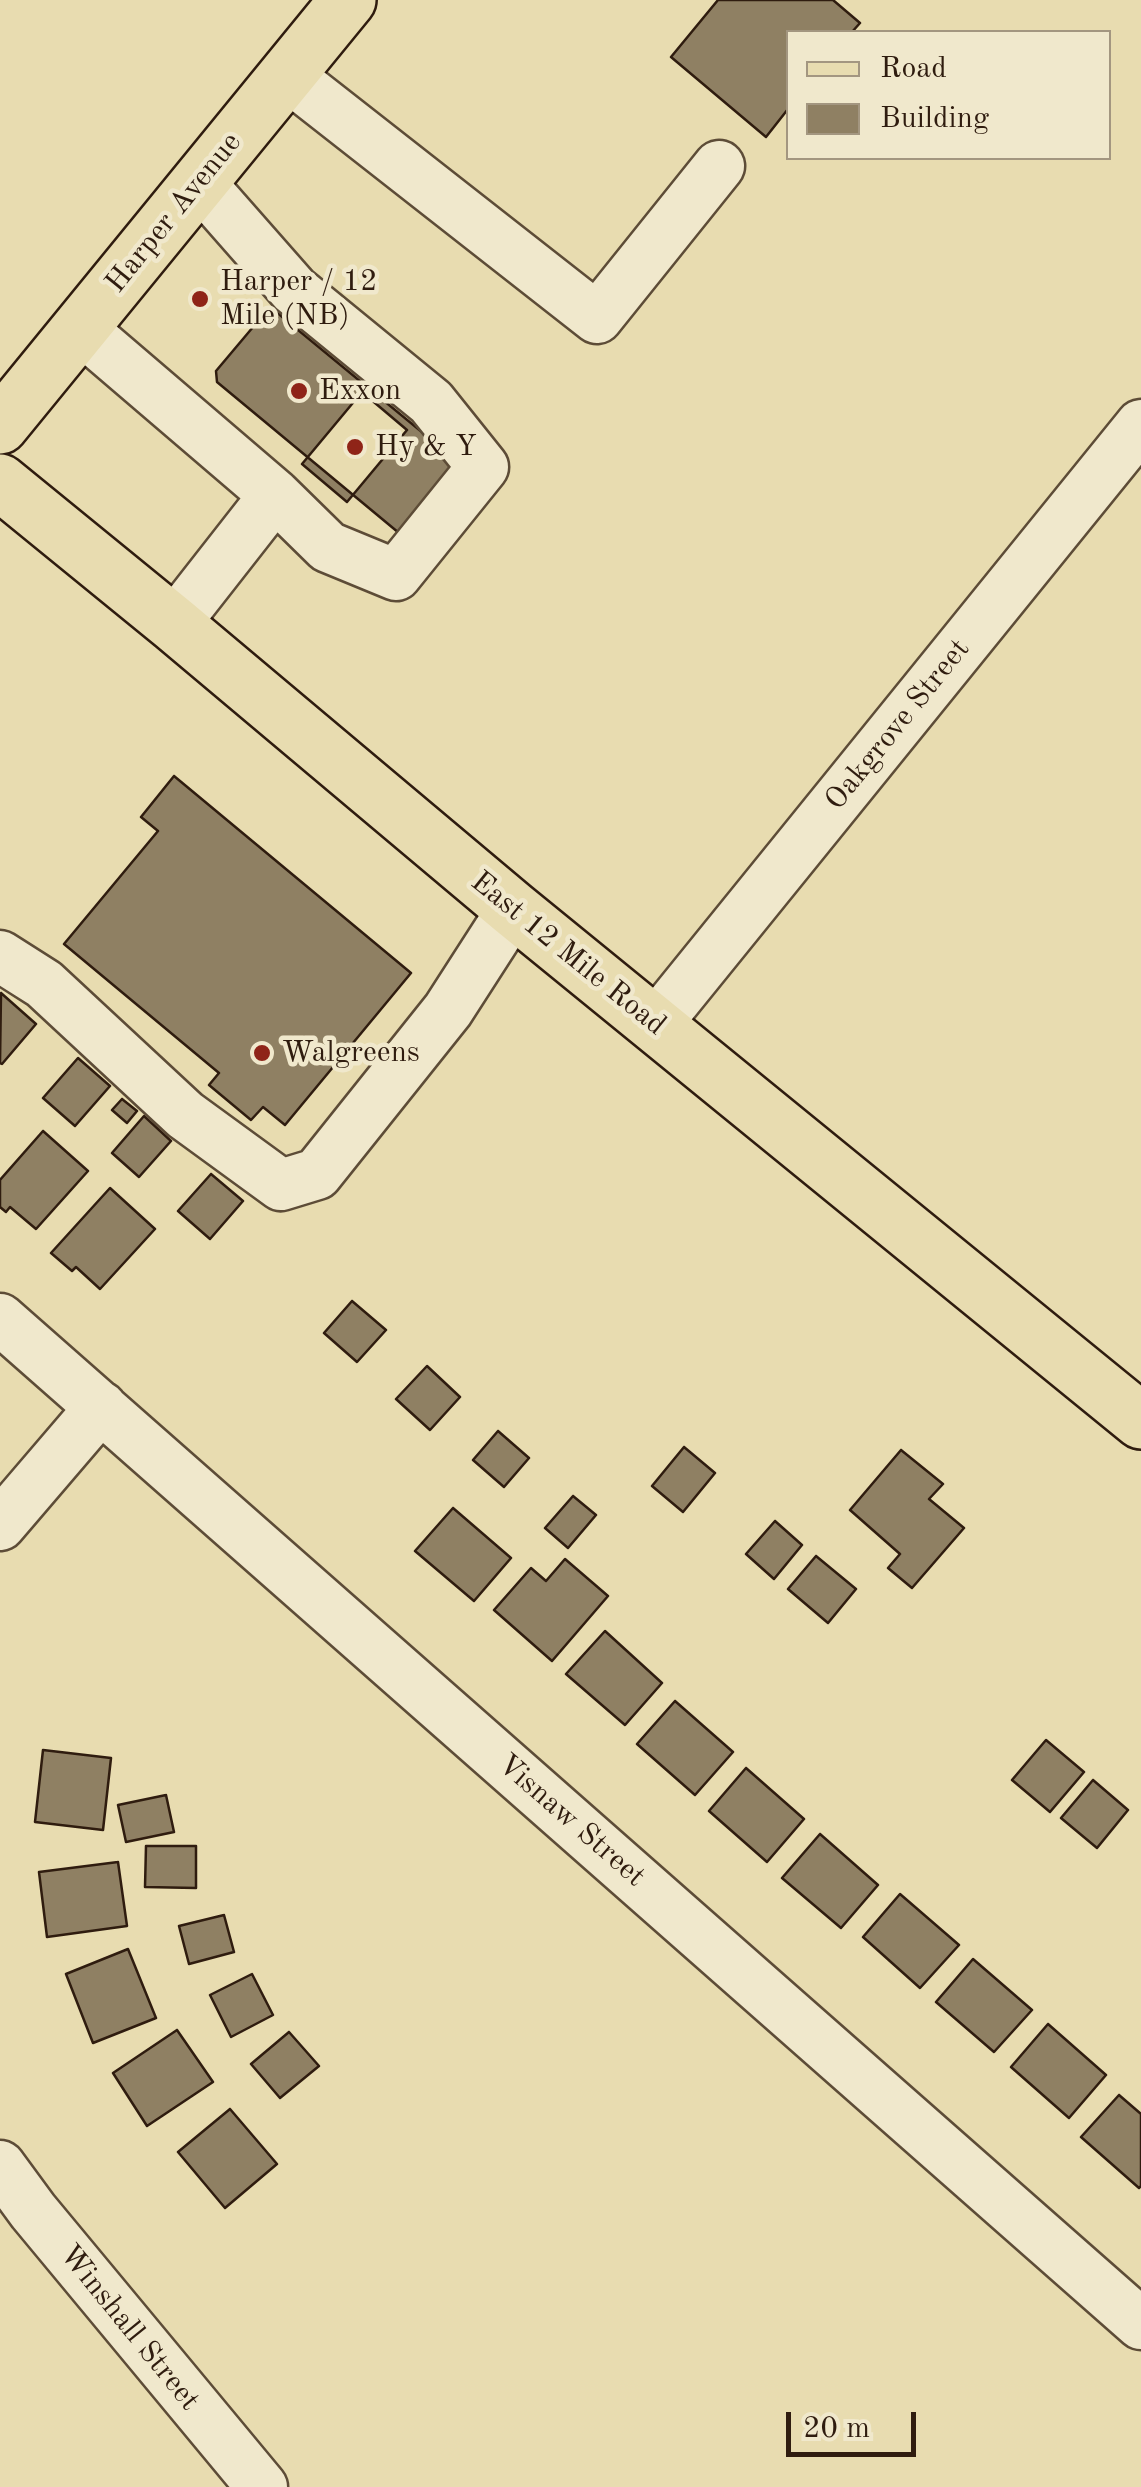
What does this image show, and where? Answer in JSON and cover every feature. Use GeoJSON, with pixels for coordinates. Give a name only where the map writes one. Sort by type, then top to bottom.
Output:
{"type":"FeatureCollection","features":[{"type":"Feature","properties":{"kind":"main road","name":"Harper Avenue"},"geometry":{"type":"LineString","coordinates":[[0,426],[348,0]]}},
{"type":"Feature","properties":{"kind":"main road","name":"East 12 Mile Road"},"geometry":{"type":"LineString","coordinates":[[0,482],[655,1026],[1141,1421]]}},
{"type":"Feature","properties":{"kind":"street"},"geometry":{"type":"LineString","coordinates":[[287,75],[597,318],[719,166]]}},
{"type":"Feature","properties":{"kind":"street"},"geometry":{"type":"LineString","coordinates":[[80,328],[276,495],[328,547],[396,575],[483,466],[431,402],[294,290],[199,182]]}},
{"type":"Feature","properties":{"kind":"street","name":"Oakgrove Street"},"geometry":{"type":"LineString","coordinates":[[655,1026],[1141,425]]}},
{"type":"Feature","properties":{"kind":"street"},"geometry":{"type":"LineString","coordinates":[[174,624],[276,495]]}},
{"type":"Feature","properties":{"kind":"street"},"geometry":{"type":"LineString","coordinates":[[0,956],[44,984],[186,1115],[281,1186],[317,1174],[448,1010],[513,909]]}},
{"type":"Feature","properties":{"kind":"street","name":"Visnaw Street"},"geometry":{"type":"LineString","coordinates":[[0,1318],[1141,2324]]}},
{"type":"Feature","properties":{"kind":"street"},"geometry":{"type":"LineString","coordinates":[[0,1525],[101,1407]]}},
{"type":"Feature","properties":{"kind":"street","name":"Winshall Street"},"geometry":{"type":"LineString","coordinates":[[0,2166],[45,2226],[262,2487]]}},
{"type":"Feature","properties":{"kind":"building"},"geometry":{"type":"Polygon","coordinates":[[[718,0],[833,0],[860,23],[854,30],[786,30],[786,112],[766,137],[671,57],[718,0]]]}},
{"type":"Feature","properties":{"kind":"building"},"geometry":{"type":"Polygon","coordinates":[[[275,311],[457,461],[399,533],[217,382],[216,371],[264,314],[275,311]]]}},
{"type":"Feature","properties":{"kind":"building"},"geometry":{"type":"Polygon","coordinates":[[[362,392],[407,430],[347,502],[302,464],[362,392]]]}},
{"type":"Feature","properties":{"kind":"building","name":"Walgreens"},"geometry":{"type":"Polygon","coordinates":[[[174,776],[411,973],[285,1125],[263,1107],[251,1120],[209,1085],[219,1073],[64,944],[158,831],[141,817],[174,776]]]}},
{"type":"Feature","properties":{"kind":"building"},"geometry":{"type":"Polygon","coordinates":[[[1,993],[36,1024],[2,1064],[0,1063],[1,993]]]}},
{"type":"Feature","properties":{"kind":"building"},"geometry":{"type":"Polygon","coordinates":[[[78,1058],[110,1086],[75,1126],[43,1098],[78,1058]]]}},
{"type":"Feature","properties":{"kind":"building"},"geometry":{"type":"Polygon","coordinates":[[[122,1099],[137,1111],[127,1123],[112,1110],[122,1099]]]}},
{"type":"Feature","properties":{"kind":"building"},"geometry":{"type":"Polygon","coordinates":[[[144,1116],[171,1141],[139,1177],[112,1153],[144,1116]]]}},
{"type":"Feature","properties":{"kind":"building"},"geometry":{"type":"Polygon","coordinates":[[[43,1131],[88,1171],[36,1229],[10,1207],[6,1212],[0,1207],[0,1180],[43,1131]]]}},
{"type":"Feature","properties":{"kind":"building"},"geometry":{"type":"Polygon","coordinates":[[[211,1174],[243,1201],[210,1239],[178,1211],[211,1174]]]}},
{"type":"Feature","properties":{"kind":"building"},"geometry":{"type":"Polygon","coordinates":[[[110,1188],[155,1229],[100,1289],[76,1267],[72,1271],[51,1253],[110,1188]]]}},
{"type":"Feature","properties":{"kind":"building"},"geometry":{"type":"Polygon","coordinates":[[[352,1301],[386,1330],[357,1362],[324,1333],[352,1301]]]}},
{"type":"Feature","properties":{"kind":"building"},"geometry":{"type":"Polygon","coordinates":[[[427,1366],[460,1397],[430,1430],[396,1399],[427,1366]]]}},
{"type":"Feature","properties":{"kind":"building"},"geometry":{"type":"Polygon","coordinates":[[[498,1431],[529,1458],[504,1487],[473,1460],[498,1431]]]}},
{"type":"Feature","properties":{"kind":"building"},"geometry":{"type":"Polygon","coordinates":[[[684,1447],[715,1473],[683,1512],[652,1486],[684,1447]]]}},
{"type":"Feature","properties":{"kind":"building"},"geometry":{"type":"Polygon","coordinates":[[[901,1450],[943,1484],[929,1499],[964,1528],[912,1588],[888,1568],[900,1554],[850,1510],[901,1450]]]}},
{"type":"Feature","properties":{"kind":"building"},"geometry":{"type":"Polygon","coordinates":[[[573,1496],[596,1515],[568,1548],[545,1528],[573,1496]]]}},
{"type":"Feature","properties":{"kind":"building"},"geometry":{"type":"Polygon","coordinates":[[[453,1508],[511,1558],[474,1601],[415,1551],[453,1508]]]}},
{"type":"Feature","properties":{"kind":"building"},"geometry":{"type":"Polygon","coordinates":[[[775,1521],[802,1545],[774,1579],[746,1554],[775,1521]]]}},
{"type":"Feature","properties":{"kind":"building"},"geometry":{"type":"Polygon","coordinates":[[[816,1556],[856,1589],[828,1623],[788,1589],[816,1556]]]}},
{"type":"Feature","properties":{"kind":"building"},"geometry":{"type":"Polygon","coordinates":[[[565,1559],[608,1596],[552,1661],[494,1610],[531,1568],[546,1581],[565,1559]]]}},
{"type":"Feature","properties":{"kind":"building"},"geometry":{"type":"Polygon","coordinates":[[[605,1631],[662,1683],[625,1725],[566,1674],[605,1631]]]}},
{"type":"Feature","properties":{"kind":"building"},"geometry":{"type":"Polygon","coordinates":[[[675,1701],[733,1752],[695,1795],[637,1744],[675,1701]]]}},
{"type":"Feature","properties":{"kind":"building"},"geometry":{"type":"Polygon","coordinates":[[[1046,1740],[1084,1772],[1050,1812],[1012,1780],[1046,1740]]]}},
{"type":"Feature","properties":{"kind":"building"},"geometry":{"type":"Polygon","coordinates":[[[43,1750],[111,1758],[103,1830],[35,1822],[43,1750]]]}},
{"type":"Feature","properties":{"kind":"building"},"geometry":{"type":"Polygon","coordinates":[[[746,1768],[804,1819],[767,1862],[709,1811],[746,1768]]]}},
{"type":"Feature","properties":{"kind":"building"},"geometry":{"type":"Polygon","coordinates":[[[1093,1780],[1128,1810],[1097,1848],[1061,1818],[1093,1780]]]}},
{"type":"Feature","properties":{"kind":"building"},"geometry":{"type":"Polygon","coordinates":[[[166,1795],[174,1832],[126,1842],[118,1805],[166,1795]]]}},
{"type":"Feature","properties":{"kind":"building"},"geometry":{"type":"Polygon","coordinates":[[[820,1834],[878,1885],[841,1928],[782,1878],[820,1834]]]}},
{"type":"Feature","properties":{"kind":"building"},"geometry":{"type":"Polygon","coordinates":[[[146,1846],[196,1846],[196,1888],[145,1887],[146,1846]]]}},
{"type":"Feature","properties":{"kind":"building"},"geometry":{"type":"Polygon","coordinates":[[[118,1862],[127,1926],[47,1937],[39,1872],[118,1862]]]}},
{"type":"Feature","properties":{"kind":"building"},"geometry":{"type":"Polygon","coordinates":[[[900,1894],[959,1945],[920,1988],[863,1937],[900,1894]]]}},
{"type":"Feature","properties":{"kind":"building"},"geometry":{"type":"Polygon","coordinates":[[[224,1915],[234,1952],[189,1964],[179,1926],[224,1915]]]}},
{"type":"Feature","properties":{"kind":"building"},"geometry":{"type":"Polygon","coordinates":[[[128,1949],[156,2018],[93,2043],[66,1974],[128,1949]]]}},
{"type":"Feature","properties":{"kind":"building"},"geometry":{"type":"Polygon","coordinates":[[[973,1959],[1032,2010],[994,2052],[936,2002],[973,1959]]]}},
{"type":"Feature","properties":{"kind":"building"},"geometry":{"type":"Polygon","coordinates":[[[252,1974],[273,2015],[231,2037],[210,1995],[252,1974]]]}},
{"type":"Feature","properties":{"kind":"building"},"geometry":{"type":"Polygon","coordinates":[[[1048,2024],[1106,2075],[1069,2118],[1011,2067],[1048,2024]]]}},
{"type":"Feature","properties":{"kind":"building"},"geometry":{"type":"Polygon","coordinates":[[[177,2030],[213,2082],[147,2126],[113,2073],[177,2030]]]}},
{"type":"Feature","properties":{"kind":"building"},"geometry":{"type":"Polygon","coordinates":[[[289,2032],[319,2066],[280,2098],[251,2064],[289,2032]]]}},
{"type":"Feature","properties":{"kind":"building"},"geometry":{"type":"Polygon","coordinates":[[[1119,2095],[1141,2114],[1139,2188],[1081,2137],[1119,2095]]]}},
{"type":"Feature","properties":{"kind":"building"},"geometry":{"type":"Polygon","coordinates":[[[230,2109],[277,2164],[225,2208],[178,2152],[230,2109]]]}},
{"type":"Feature","properties":{"kind":"place","name":"Harper / 12 Mile (NB)"},"geometry":{"type":"Point","coordinates":[200,299]}},
{"type":"Feature","properties":{"kind":"place","name":"Exxon"},"geometry":{"type":"Point","coordinates":[299,391]}},
{"type":"Feature","properties":{"kind":"place","name":"Hy & Y"},"geometry":{"type":"Point","coordinates":[355,447]}},
{"type":"Feature","properties":{"kind":"place","name":"Walgreens"},"geometry":{"type":"Point","coordinates":[262,1053]}}]}
